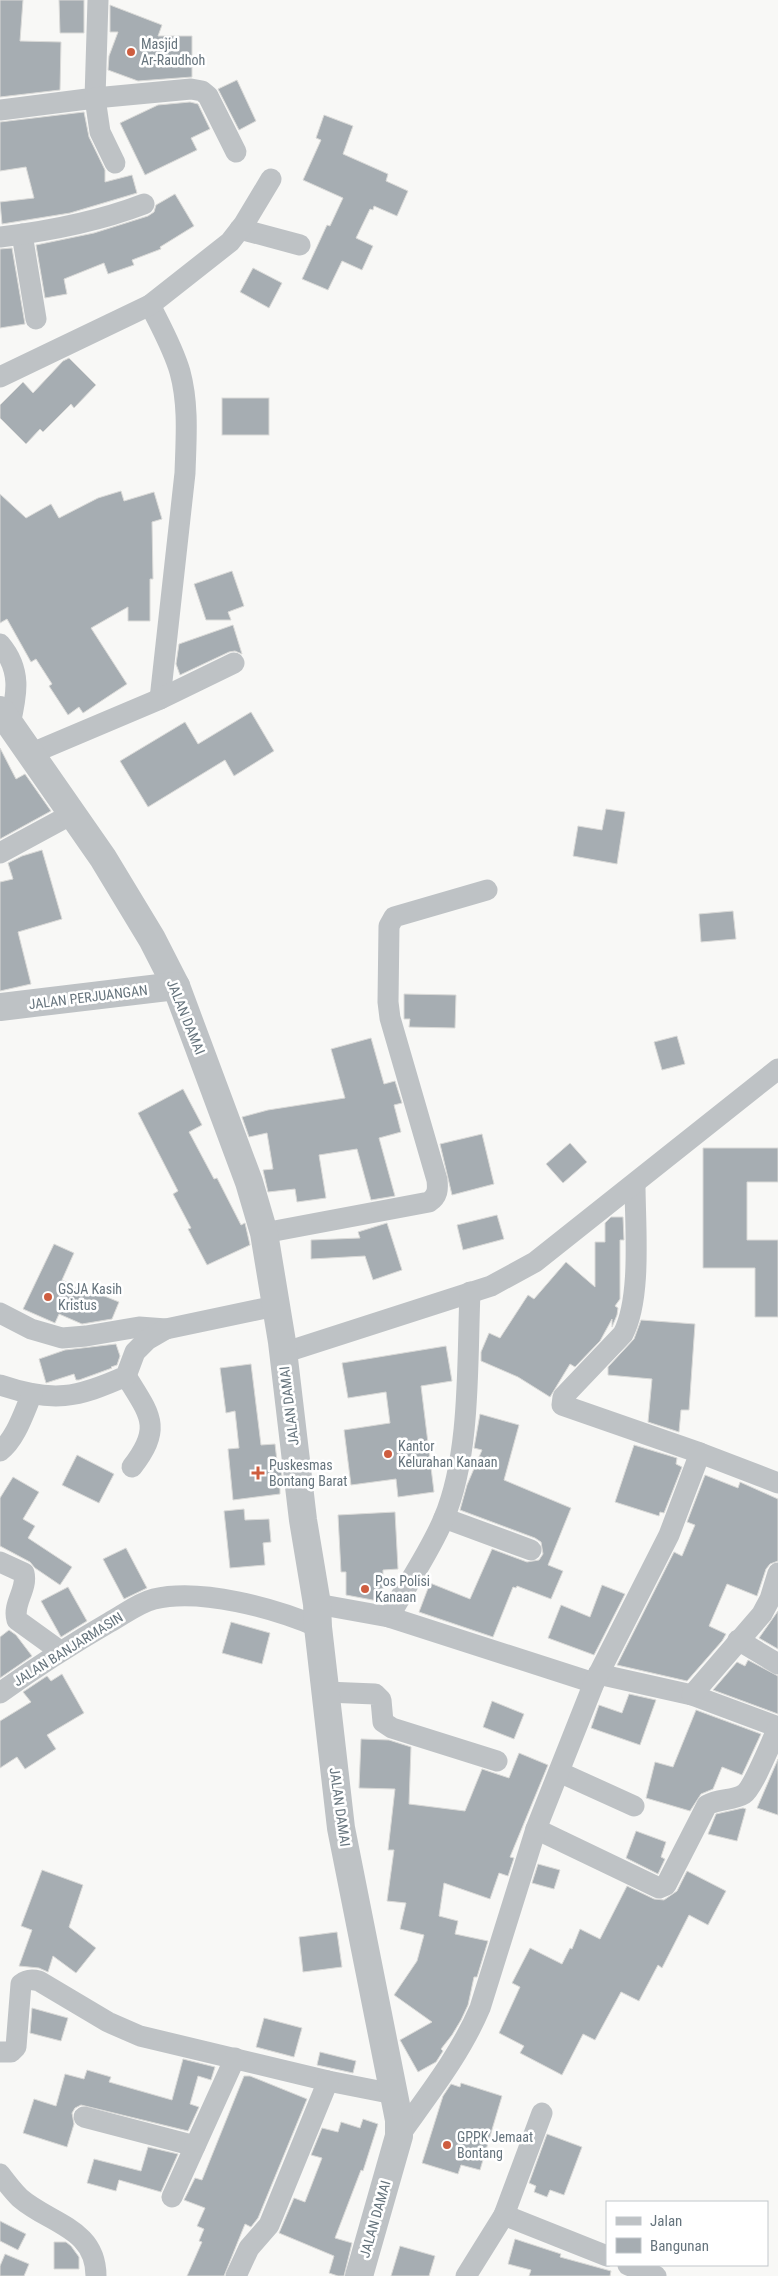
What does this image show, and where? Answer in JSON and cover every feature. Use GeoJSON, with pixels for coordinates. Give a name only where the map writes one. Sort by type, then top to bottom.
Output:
{"type":"FeatureCollection","features":[{"type":"Feature","properties":{"kind":"street"},"geometry":{"type":"LineString","coordinates":[[98,0],[95,98],[100,132],[115,163]]}},
{"type":"Feature","properties":{"kind":"street"},"geometry":{"type":"LineString","coordinates":[[0,110],[95,98],[191,89],[202,91],[208,96],[236,152]]}},
{"type":"Feature","properties":{"kind":"street"},"geometry":{"type":"LineString","coordinates":[[0,377],[150,305],[211,258],[240,229],[271,179]]}},
{"type":"Feature","properties":{"kind":"street"},"geometry":{"type":"LineString","coordinates":[[0,237],[87,223],[113,216],[144,204]]}},
{"type":"Feature","properties":{"kind":"street"},"geometry":{"type":"LineString","coordinates":[[240,229],[300,245]]}},
{"type":"Feature","properties":{"kind":"street"},"geometry":{"type":"LineString","coordinates":[[22,234],[36,319]]}},
{"type":"Feature","properties":{"kind":"street"},"geometry":{"type":"LineString","coordinates":[[150,305],[172,348],[180,374],[185,405],[186,436],[185,473],[160,699]]}},
{"type":"Feature","properties":{"kind":"street"},"geometry":{"type":"LineString","coordinates":[[0,644],[12,661],[17,694],[5,717]]}},
{"type":"Feature","properties":{"kind":"street"},"geometry":{"type":"LineString","coordinates":[[30,754],[160,699],[234,664]]}},
{"type":"Feature","properties":{"kind":"street","name":"JALAN DAMAI"},"geometry":{"type":"LineString","coordinates":[[5,717],[132,905],[176,986],[249,1182],[264,1233],[280,1331],[303,1520],[318,1615],[341,1828],[399,2120],[399,2136],[359,2276]]}},
{"type":"Feature","properties":{"kind":"street"},"geometry":{"type":"LineString","coordinates":[[0,853],[72,814]]}},
{"type":"Feature","properties":{"kind":"street"},"geometry":{"type":"LineString","coordinates":[[264,1233],[429,1202],[434,1199],[437,1193],[437,1180],[390,1018],[388,1002],[389,926],[394,917],[487,890]]}},
{"type":"Feature","properties":{"kind":"street","name":"JALAN PERJUANGAN"},"geometry":{"type":"LineString","coordinates":[[0,1007],[176,986]]}},
{"type":"Feature","properties":{"kind":"street"},"geometry":{"type":"LineString","coordinates":[[0,1313],[31,1329],[62,1338],[139,1327],[280,1331],[491,1286],[535,1262],[778,1069]]}},
{"type":"Feature","properties":{"kind":"street"},"geometry":{"type":"LineString","coordinates":[[635,1184],[634,1289],[628,1324],[623,1334],[563,1397],[562,1405],[700,1453],[778,1483]]}},
{"type":"Feature","properties":{"kind":"street"},"geometry":{"type":"LineString","coordinates":[[389,1617],[444,1518],[452,1494],[464,1435],[470,1292]]}},
{"type":"Feature","properties":{"kind":"street"},"geometry":{"type":"LineString","coordinates":[[0,1385],[32,1394],[48,1396],[80,1394],[126,1376],[135,1352],[147,1340],[166,1329]]}},
{"type":"Feature","properties":{"kind":"street"},"geometry":{"type":"LineString","coordinates":[[126,1376],[150,1418],[151,1435],[144,1452],[132,1467]]}},
{"type":"Feature","properties":{"kind":"street"},"geometry":{"type":"LineString","coordinates":[[0,1452],[5,1448],[20,1422],[32,1394]]}},
{"type":"Feature","properties":{"kind":"street"},"geometry":{"type":"LineString","coordinates":[[399,2136],[458,2053],[469,2033],[480,2008],[536,1829],[596,1678],[669,1535],[700,1453]]}},
{"type":"Feature","properties":{"kind":"street"},"geometry":{"type":"LineString","coordinates":[[444,1518],[531,1550]]}},
{"type":"Feature","properties":{"kind":"street"},"geometry":{"type":"LineString","coordinates":[[0,1562],[24,1573],[25,1579],[15,1610],[16,1620],[60,1651]]}},
{"type":"Feature","properties":{"kind":"street"},"geometry":{"type":"LineString","coordinates":[[692,1695],[762,1614],[770,1599],[778,1572]]}},
{"type":"Feature","properties":{"kind":"street","name":"JALAN BANJARMASIN"},"geometry":{"type":"LineString","coordinates":[[0,1692],[60,1651],[145,1603],[200,1596],[236,1602],[275,1612],[318,1615]]}},
{"type":"Feature","properties":{"kind":"street"},"geometry":{"type":"LineString","coordinates":[[318,1615],[389,1617],[596,1678],[692,1695],[778,1727],[748,1791],[738,1796],[707,1805],[666,1885],[659,1888],[655,1888],[536,1829]]}},
{"type":"Feature","properties":{"kind":"street"},"geometry":{"type":"LineString","coordinates":[[738,1640],[778,1664]]}},
{"type":"Feature","properties":{"kind":"street"},"geometry":{"type":"LineString","coordinates":[[326,1692],[368,1692],[375,1694],[380,1700],[382,1722],[392,1728],[497,1760]]}},
{"type":"Feature","properties":{"kind":"street"},"geometry":{"type":"LineString","coordinates":[[559,1772],[634,1806]]}},
{"type":"Feature","properties":{"kind":"street"},"geometry":{"type":"LineString","coordinates":[[6,2052],[16,2047],[22,1984],[24,1981],[34,1980],[39,1981],[123,2030],[328,2081],[394,2094]]}},
{"type":"Feature","properties":{"kind":"street"},"geometry":{"type":"LineString","coordinates":[[172,2197],[235,2058]]}},
{"type":"Feature","properties":{"kind":"street"},"geometry":{"type":"LineString","coordinates":[[236,2276],[249,2248],[269,2225],[328,2081]]}},
{"type":"Feature","properties":{"kind":"street"},"geometry":{"type":"LineString","coordinates":[[466,2276],[504,2216],[542,2114]]}},
{"type":"Feature","properties":{"kind":"street"},"geometry":{"type":"LineString","coordinates":[[84,2117],[195,2146]]}},
{"type":"Feature","properties":{"kind":"street"},"geometry":{"type":"LineString","coordinates":[[0,2174],[20,2198],[58,2223],[75,2231],[86,2242],[92,2255],[96,2276]]}},
{"type":"Feature","properties":{"kind":"street"},"geometry":{"type":"LineString","coordinates":[[504,2216],[606,2256]]}},
{"type":"Feature","properties":{"kind":"street"},"geometry":{"type":"LineString","coordinates":[[631,2266],[656,2276]]}},
{"type":"Feature","properties":{"kind":"building"},"geometry":{"type":"Polygon","coordinates":[[[0,0],[23,0],[20,41],[61,42],[60,90],[0,97],[0,0]]]}},
{"type":"Feature","properties":{"kind":"building"},"geometry":{"type":"Polygon","coordinates":[[[59,0],[84,0],[84,33],[60,33],[59,0]]]}},
{"type":"Feature","properties":{"kind":"building"},"geometry":{"type":"Polygon","coordinates":[[[110,5],[162,25],[158,36],[192,36],[192,77],[138,81],[108,70],[109,56],[118,32],[110,32],[110,5]]]}},
{"type":"Feature","properties":{"kind":"building"},"geometry":{"type":"Polygon","coordinates":[[[237,80],[256,121],[239,130],[218,89],[237,80]]]}},
{"type":"Feature","properties":{"kind":"building"},"geometry":{"type":"Polygon","coordinates":[[[190,102],[198,104],[210,129],[191,138],[197,150],[145,175],[120,123],[158,105],[190,102]]]}},
{"type":"Feature","properties":{"kind":"building"},"geometry":{"type":"Polygon","coordinates":[[[84,112],[89,137],[105,170],[105,182],[132,175],[137,193],[70,213],[2,224],[0,202],[34,198],[26,167],[0,171],[0,122],[84,112]]]}},
{"type":"Feature","properties":{"kind":"building"},"geometry":{"type":"Polygon","coordinates":[[[324,115],[353,126],[343,154],[388,174],[386,181],[408,191],[397,216],[374,206],[373,210],[370,209],[356,238],[373,246],[362,270],[342,261],[328,290],[302,279],[327,225],[330,226],[343,198],[303,180],[321,140],[316,138],[324,115]]]}},
{"type":"Feature","properties":{"kind":"building"},"geometry":{"type":"Polygon","coordinates":[[[175,194],[194,226],[160,247],[161,249],[132,260],[134,265],[108,274],[104,263],[64,279],[67,294],[45,298],[36,245],[94,233],[148,216],[154,212],[156,205],[175,194]]]}},
{"type":"Feature","properties":{"kind":"building"},"geometry":{"type":"Polygon","coordinates":[[[12,248],[25,324],[0,328],[0,249],[12,248]]]}},
{"type":"Feature","properties":{"kind":"building"},"geometry":{"type":"Polygon","coordinates":[[[253,268],[282,283],[269,308],[240,292],[253,268]]]}},
{"type":"Feature","properties":{"kind":"building"},"geometry":{"type":"Polygon","coordinates":[[[69,358],[96,385],[74,408],[71,404],[43,432],[40,429],[26,444],[0,418],[0,405],[23,382],[33,393],[63,361],[69,358]]]}},
{"type":"Feature","properties":{"kind":"building"},"geometry":{"type":"Polygon","coordinates":[[[222,398],[269,398],[269,435],[222,435],[222,398]]]}},
{"type":"Feature","properties":{"kind":"building"},"geometry":{"type":"Polygon","coordinates":[[[121,491],[124,501],[154,492],[162,519],[152,522],[153,579],[150,579],[150,621],[128,621],[128,607],[91,628],[127,684],[83,713],[79,707],[68,715],[49,686],[52,684],[36,659],[31,662],[7,619],[0,623],[0,494],[26,518],[51,504],[59,518],[98,498],[121,491]]]}},
{"type":"Feature","properties":{"kind":"building"},"geometry":{"type":"Polygon","coordinates":[[[232,571],[244,606],[228,612],[231,620],[206,620],[194,584],[232,571]]]}},
{"type":"Feature","properties":{"kind":"building"},"geometry":{"type":"Polygon","coordinates":[[[233,625],[242,654],[235,651],[229,652],[180,675],[176,664],[179,644],[233,625]]]}},
{"type":"Feature","properties":{"kind":"building"},"geometry":{"type":"Polygon","coordinates":[[[251,712],[274,751],[234,776],[225,760],[148,807],[120,761],[185,722],[198,744],[251,712]]]}},
{"type":"Feature","properties":{"kind":"building"},"geometry":{"type":"Polygon","coordinates":[[[0,748],[16,779],[25,774],[51,811],[0,839],[0,748]]]}},
{"type":"Feature","properties":{"kind":"building"},"geometry":{"type":"Polygon","coordinates":[[[606,809],[625,812],[617,864],[573,856],[578,826],[602,830],[606,809]]]}},
{"type":"Feature","properties":{"kind":"building"},"geometry":{"type":"Polygon","coordinates":[[[42,850],[62,919],[18,932],[31,984],[0,991],[0,882],[13,879],[8,863],[22,856],[42,850]]]}},
{"type":"Feature","properties":{"kind":"building"},"geometry":{"type":"Polygon","coordinates":[[[733,911],[736,939],[701,942],[699,914],[733,911]]]}},
{"type":"Feature","properties":{"kind":"building"},"geometry":{"type":"Polygon","coordinates":[[[404,994],[456,995],[455,1028],[409,1027],[410,1019],[404,1019],[404,994]]]}},
{"type":"Feature","properties":{"kind":"building"},"geometry":{"type":"Polygon","coordinates":[[[677,1036],[685,1064],[662,1070],[654,1042],[677,1036]]]}},
{"type":"Feature","properties":{"kind":"building"},"geometry":{"type":"Polygon","coordinates":[[[371,1038],[384,1084],[395,1081],[402,1103],[394,1105],[401,1132],[379,1138],[395,1196],[371,1200],[357,1149],[319,1155],[326,1198],[297,1202],[295,1189],[268,1192],[263,1170],[273,1169],[267,1133],[249,1137],[242,1117],[268,1110],[345,1098],[331,1049],[371,1038]]]}},
{"type":"Feature","properties":{"kind":"building"},"geometry":{"type":"Polygon","coordinates":[[[183,1089],[202,1125],[189,1132],[214,1179],[217,1178],[241,1225],[245,1223],[250,1245],[207,1265],[188,1229],[191,1228],[173,1194],[178,1191],[138,1113],[183,1089]]]}},
{"type":"Feature","properties":{"kind":"building"},"geometry":{"type":"Polygon","coordinates":[[[482,1134],[494,1184],[452,1195],[440,1144],[482,1134]]]}},
{"type":"Feature","properties":{"kind":"building"},"geometry":{"type":"Polygon","coordinates":[[[570,1143],[587,1162],[563,1183],[546,1164],[570,1143]]]}},
{"type":"Feature","properties":{"kind":"building"},"geometry":{"type":"Polygon","coordinates":[[[703,1148],[778,1148],[778,1182],[747,1182],[747,1240],[778,1240],[778,1317],[755,1317],[755,1268],[703,1268],[703,1148]]]}},
{"type":"Feature","properties":{"kind":"building"},"geometry":{"type":"Polygon","coordinates":[[[497,1215],[504,1239],[463,1250],[457,1225],[497,1215]]]}},
{"type":"Feature","properties":{"kind":"building"},"geometry":{"type":"Polygon","coordinates":[[[611,1217],[623,1217],[624,1240],[620,1240],[620,1299],[615,1306],[618,1308],[617,1315],[612,1327],[612,1319],[600,1341],[575,1367],[570,1364],[550,1397],[518,1377],[481,1361],[481,1352],[489,1333],[500,1338],[528,1295],[534,1299],[566,1262],[595,1287],[595,1242],[605,1242],[605,1223],[611,1217]]]}},
{"type":"Feature","properties":{"kind":"building"},"geometry":{"type":"Polygon","coordinates":[[[387,1223],[402,1270],[373,1280],[365,1256],[311,1259],[311,1240],[360,1238],[358,1232],[387,1223]]]}},
{"type":"Feature","properties":{"kind":"building"},"geometry":{"type":"Polygon","coordinates":[[[54,1244],[74,1253],[62,1280],[91,1294],[92,1291],[119,1302],[112,1319],[82,1324],[59,1314],[55,1323],[23,1309],[54,1244]]]}},
{"type":"Feature","properties":{"kind":"building"},"geometry":{"type":"Polygon","coordinates":[[[641,1320],[695,1324],[689,1410],[681,1410],[679,1432],[648,1422],[652,1379],[608,1375],[608,1367],[634,1339],[641,1320]]]}},
{"type":"Feature","properties":{"kind":"building"},"geometry":{"type":"Polygon","coordinates":[[[116,1344],[120,1356],[117,1365],[112,1368],[79,1380],[76,1380],[74,1374],[46,1383],[39,1359],[65,1350],[116,1344]]]}},
{"type":"Feature","properties":{"kind":"building"},"geometry":{"type":"Polygon","coordinates":[[[446,1346],[452,1381],[421,1386],[434,1492],[398,1497],[396,1479],[351,1485],[344,1430],[390,1423],[386,1392],[348,1398],[342,1363],[446,1346]]]}},
{"type":"Feature","properties":{"kind":"building"},"geometry":{"type":"Polygon","coordinates":[[[251,1364],[261,1445],[275,1444],[277,1461],[280,1461],[283,1485],[280,1486],[280,1494],[233,1500],[228,1449],[239,1448],[235,1411],[226,1413],[220,1368],[251,1364]]]}},
{"type":"Feature","properties":{"kind":"building"},"geometry":{"type":"Polygon","coordinates":[[[480,1414],[519,1425],[504,1480],[571,1508],[548,1565],[563,1571],[551,1599],[517,1586],[516,1588],[513,1587],[493,1637],[419,1612],[430,1583],[470,1599],[492,1549],[527,1562],[539,1560],[543,1554],[541,1542],[535,1538],[460,1510],[467,1485],[482,1450],[474,1448],[480,1414]]]}},
{"type":"Feature","properties":{"kind":"building"},"geometry":{"type":"Polygon","coordinates":[[[634,1445],[677,1458],[676,1464],[682,1467],[664,1513],[660,1512],[659,1516],[615,1502],[634,1445]]]}},
{"type":"Feature","properties":{"kind":"building"},"geometry":{"type":"Polygon","coordinates":[[[77,1455],[114,1474],[99,1503],[62,1485],[77,1455]]]}},
{"type":"Feature","properties":{"kind":"building"},"geometry":{"type":"Polygon","coordinates":[[[705,1475],[738,1488],[740,1482],[778,1499],[778,1561],[770,1564],[766,1569],[757,1596],[727,1584],[709,1626],[726,1634],[687,1681],[617,1665],[674,1552],[682,1556],[695,1525],[687,1522],[705,1475]]]}},
{"type":"Feature","properties":{"kind":"building"},"geometry":{"type":"Polygon","coordinates":[[[13,1477],[39,1492],[23,1519],[35,1526],[28,1538],[72,1567],[60,1585],[35,1568],[30,1562],[0,1546],[0,1498],[13,1477]]]}},
{"type":"Feature","properties":{"kind":"building"},"geometry":{"type":"Polygon","coordinates":[[[244,1509],[245,1520],[269,1519],[271,1542],[263,1543],[265,1565],[230,1568],[224,1511],[244,1509]]]}},
{"type":"Feature","properties":{"kind":"building"},"geometry":{"type":"Polygon","coordinates":[[[395,1512],[398,1569],[383,1570],[383,1602],[346,1595],[346,1572],[341,1572],[338,1515],[395,1512]]]}},
{"type":"Feature","properties":{"kind":"building"},"geometry":{"type":"Polygon","coordinates":[[[126,1548],[147,1588],[124,1599],[103,1559],[126,1548]]]}},
{"type":"Feature","properties":{"kind":"building"},"geometry":{"type":"Polygon","coordinates":[[[602,1585],[625,1594],[594,1655],[548,1638],[561,1605],[590,1617],[602,1585]]]}},
{"type":"Feature","properties":{"kind":"building"},"geometry":{"type":"Polygon","coordinates":[[[68,1587],[87,1621],[61,1637],[41,1601],[68,1587]]]}},
{"type":"Feature","properties":{"kind":"building"},"geometry":{"type":"Polygon","coordinates":[[[778,1611],[778,1649],[759,1638],[778,1611]]]}},
{"type":"Feature","properties":{"kind":"building"},"geometry":{"type":"Polygon","coordinates":[[[231,1622],[270,1633],[262,1664],[222,1653],[231,1622]]]}},
{"type":"Feature","properties":{"kind":"building"},"geometry":{"type":"Polygon","coordinates":[[[9,1630],[16,1635],[32,1656],[0,1678],[0,1637],[9,1630]]]}},
{"type":"Feature","properties":{"kind":"building"},"geometry":{"type":"Polygon","coordinates":[[[748,1660],[778,1676],[778,1714],[713,1690],[737,1662],[745,1666],[748,1660]]]}},
{"type":"Feature","properties":{"kind":"building"},"geometry":{"type":"Polygon","coordinates":[[[62,1674],[84,1713],[47,1735],[56,1749],[25,1769],[17,1757],[0,1768],[0,1721],[31,1702],[23,1692],[47,1676],[51,1681],[62,1674]]]}},
{"type":"Feature","properties":{"kind":"building"},"geometry":{"type":"Polygon","coordinates":[[[629,1694],[656,1700],[640,1745],[591,1728],[599,1705],[622,1713],[629,1694]]]}},
{"type":"Feature","properties":{"kind":"building"},"geometry":{"type":"Polygon","coordinates":[[[492,1701],[524,1714],[514,1739],[483,1727],[492,1701]]]}},
{"type":"Feature","properties":{"kind":"building"},"geometry":{"type":"Polygon","coordinates":[[[696,1710],[761,1734],[742,1775],[722,1767],[713,1789],[701,1794],[690,1811],[646,1798],[655,1762],[673,1767],[696,1710]]]}},
{"type":"Feature","properties":{"kind":"building"},"geometry":{"type":"Polygon","coordinates":[[[361,1739],[389,1740],[411,1747],[409,1804],[465,1811],[482,1769],[509,1778],[519,1753],[548,1765],[510,1857],[514,1858],[508,1876],[499,1873],[490,1899],[444,1883],[439,1916],[458,1921],[455,1934],[488,1941],[477,1977],[474,1977],[468,2005],[461,2020],[441,2049],[443,2051],[436,2062],[418,2072],[400,2040],[432,2022],[394,1995],[417,1961],[424,1935],[400,1929],[406,1903],[387,1901],[394,1850],[388,1850],[395,1789],[359,1788],[361,1739]]]}},
{"type":"Feature","properties":{"kind":"building"},"geometry":{"type":"Polygon","coordinates":[[[778,1759],[778,1815],[757,1808],[778,1759]]]}},
{"type":"Feature","properties":{"kind":"building"},"geometry":{"type":"Polygon","coordinates":[[[746,1809],[737,1841],[708,1834],[716,1814],[746,1809]]]}},
{"type":"Feature","properties":{"kind":"building"},"geometry":{"type":"Polygon","coordinates":[[[636,1831],[666,1842],[661,1857],[665,1859],[658,1874],[626,1858],[636,1831]]]}},
{"type":"Feature","properties":{"kind":"building"},"geometry":{"type":"Polygon","coordinates":[[[538,1864],[560,1870],[554,1889],[532,1883],[538,1864]]]}},
{"type":"Feature","properties":{"kind":"building"},"geometry":{"type":"Polygon","coordinates":[[[42,1870],[83,1885],[69,1927],[96,1948],[76,1973],[53,1956],[48,1972],[39,1968],[19,1966],[32,1930],[21,1926],[42,1870]]]}},
{"type":"Feature","properties":{"kind":"building"},"geometry":{"type":"Polygon","coordinates":[[[687,1871],[726,1891],[708,1925],[689,1915],[662,1968],[658,1965],[639,2001],[621,1992],[595,2040],[583,2034],[562,2075],[520,2053],[524,2046],[499,2033],[520,1987],[512,1983],[530,1948],[562,1964],[570,1948],[572,1949],[580,1929],[600,1939],[627,1886],[654,1899],[664,1900],[677,1891],[687,1871]]]}},
{"type":"Feature","properties":{"kind":"building"},"geometry":{"type":"Polygon","coordinates":[[[337,1932],[342,1967],[303,1972],[299,1937],[337,1932]]]}},
{"type":"Feature","properties":{"kind":"building"},"geometry":{"type":"Polygon","coordinates":[[[32,2008],[68,2018],[61,2041],[30,2033],[32,2008]]]}},
{"type":"Feature","properties":{"kind":"building"},"geometry":{"type":"Polygon","coordinates":[[[264,2018],[302,2028],[294,2057],[256,2047],[264,2018]]]}},
{"type":"Feature","properties":{"kind":"building"},"geometry":{"type":"Polygon","coordinates":[[[320,2052],[356,2061],[353,2073],[317,2065],[320,2052]]]}},
{"type":"Feature","properties":{"kind":"building"},"geometry":{"type":"Polygon","coordinates":[[[183,2059],[215,2067],[211,2080],[198,2076],[190,2104],[199,2107],[188,2131],[81,2105],[75,2108],[72,2113],[74,2124],[67,2147],[23,2133],[34,2099],[56,2106],[65,2074],[84,2079],[87,2070],[111,2077],[109,2082],[172,2100],[183,2059]]]}},
{"type":"Feature","properties":{"kind":"building"},"geometry":{"type":"Polygon","coordinates":[[[244,2076],[250,2076],[307,2099],[258,2218],[251,2227],[245,2224],[224,2276],[187,2276],[202,2242],[199,2241],[204,2229],[197,2226],[205,2208],[184,2200],[195,2178],[202,2180],[244,2076]]]}},
{"type":"Feature","properties":{"kind":"building"},"geometry":{"type":"Polygon","coordinates":[[[461,2083],[502,2096],[480,2170],[461,2165],[458,2174],[422,2163],[443,2096],[451,2084],[460,2087],[461,2083]]]}},
{"type":"Feature","properties":{"kind":"building"},"geometry":{"type":"Polygon","coordinates":[[[363,2119],[378,2124],[363,2171],[361,2170],[335,2238],[352,2243],[344,2276],[338,2276],[329,2273],[334,2256],[279,2233],[294,2198],[305,2202],[322,2158],[311,2155],[322,2128],[338,2132],[341,2122],[360,2128],[363,2119]]]}},
{"type":"Feature","properties":{"kind":"building"},"geometry":{"type":"Polygon","coordinates":[[[547,2134],[582,2147],[564,2195],[550,2190],[547,2197],[534,2192],[536,2186],[529,2183],[547,2134]]]}},
{"type":"Feature","properties":{"kind":"building"},"geometry":{"type":"Polygon","coordinates":[[[148,2147],[178,2154],[161,2192],[119,2180],[116,2191],[87,2183],[94,2159],[141,2171],[148,2147]]]}},
{"type":"Feature","properties":{"kind":"building"},"geometry":{"type":"Polygon","coordinates":[[[0,2221],[26,2234],[18,2250],[0,2241],[0,2221]]]}},
{"type":"Feature","properties":{"kind":"building"},"geometry":{"type":"Polygon","coordinates":[[[515,2239],[561,2254],[560,2257],[611,2271],[610,2276],[529,2276],[531,2270],[508,2264],[515,2239]]]}},
{"type":"Feature","properties":{"kind":"building"},"geometry":{"type":"Polygon","coordinates":[[[54,2242],[66,2242],[71,2246],[79,2257],[79,2269],[54,2269],[54,2242]]]}},
{"type":"Feature","properties":{"kind":"building"},"geometry":{"type":"Polygon","coordinates":[[[400,2246],[435,2256],[429,2276],[391,2276],[400,2246]]]}},
{"type":"Feature","properties":{"kind":"building"},"geometry":{"type":"Polygon","coordinates":[[[5,2254],[29,2264],[24,2276],[0,2276],[0,2266],[5,2254]]]}},
{"type":"Feature","properties":{"kind":"place","name":"Masjid Ar-Raudhoh"},"geometry":{"type":"Point","coordinates":[131,52]}},
{"type":"Feature","properties":{"kind":"place","name":"GSJA Kasih Kristus"},"geometry":{"type":"Point","coordinates":[48,1297]}},
{"type":"Feature","properties":{"kind":"place","name":"Kantor Kelurahan Kanaan"},"geometry":{"type":"Point","coordinates":[388,1454]}},
{"type":"Feature","properties":{"kind":"place","name":"Puskesmas Bontang Barat"},"geometry":{"type":"Point","coordinates":[258,1473]}},
{"type":"Feature","properties":{"kind":"place","name":"Pos Polisi Kanaan"},"geometry":{"type":"Point","coordinates":[365,1589]}},
{"type":"Feature","properties":{"kind":"place","name":"GPPK Jemaat Bontang"},"geometry":{"type":"Point","coordinates":[447,2145]}}]}
